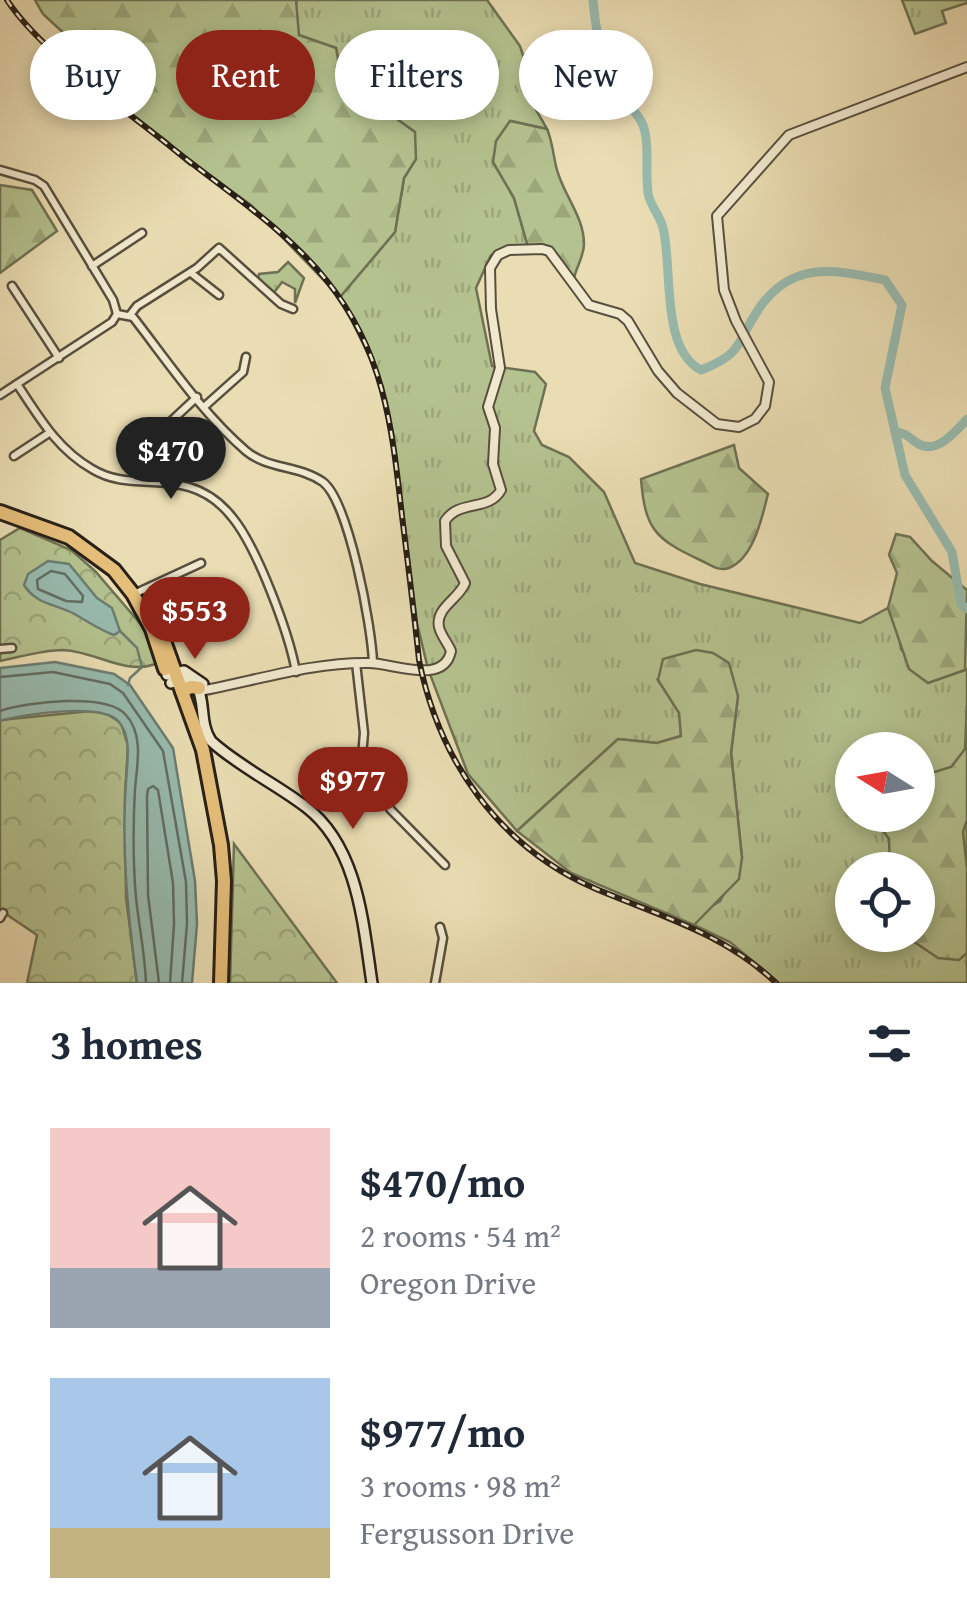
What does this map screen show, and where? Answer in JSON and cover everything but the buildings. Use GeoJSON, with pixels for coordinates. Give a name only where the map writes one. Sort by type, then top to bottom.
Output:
{"type":"FeatureCollection","features":[{"type":"Feature","properties":{"kind":"highway"},"geometry":{"type":"LineString","coordinates":[[0,512],[43,525],[78,542],[114,570],[161,642],[158,652],[176,679],[198,735],[216,819],[224,881],[221,983]]}},
{"type":"Feature","properties":{"kind":"highway"},"geometry":{"type":"LineString","coordinates":[[176,679],[201,689]]}},
{"type":"Feature","properties":{"kind":"main road"},"geometry":{"type":"LineString","coordinates":[[201,689],[206,733],[214,744],[310,810],[336,843],[359,905],[372,983]]}},
{"type":"Feature","properties":{"kind":"street"},"geometry":{"type":"LineString","coordinates":[[201,689],[356,663],[422,670],[438,669],[447,663],[451,651],[439,627],[440,616],[465,583],[444,539],[445,521],[454,510],[490,502],[500,493],[501,482],[493,460],[494,428],[488,407],[500,368],[489,283],[490,268],[498,255],[513,249],[548,252],[586,302],[628,321],[666,383],[716,424],[730,428],[745,426],[765,406],[769,382],[740,329],[722,280],[717,216],[789,134],[967,67]]}},
{"type":"Feature","properties":{"kind":"street"},"geometry":{"type":"LineString","coordinates":[[0,170],[42,184],[116,305],[117,314],[112,322],[0,396]]}},
{"type":"Feature","properties":{"kind":"street"},"geometry":{"type":"LineString","coordinates":[[92,266],[142,232]]}},
{"type":"Feature","properties":{"kind":"street"},"geometry":{"type":"LineString","coordinates":[[130,316],[137,306],[219,248],[280,304],[293,309]]}},
{"type":"Feature","properties":{"kind":"street"},"geometry":{"type":"LineString","coordinates":[[190,272],[219,295]]}},
{"type":"Feature","properties":{"kind":"street"},"geometry":{"type":"LineString","coordinates":[[12,286],[59,358]]}},
{"type":"Feature","properties":{"kind":"street"},"geometry":{"type":"LineString","coordinates":[[117,314],[130,316],[160,356],[252,455],[274,466],[310,474],[335,494],[368,619],[373,663]]}},
{"type":"Feature","properties":{"kind":"street"},"geometry":{"type":"LineString","coordinates":[[205,406],[243,372],[246,357]]}},
{"type":"Feature","properties":{"kind":"street"},"geometry":{"type":"LineString","coordinates":[[17,384],[49,433],[73,457],[113,480],[184,486],[202,492],[224,507],[249,544],[289,642],[296,672]]}},
{"type":"Feature","properties":{"kind":"street"},"geometry":{"type":"LineString","coordinates":[[142,426],[166,425],[197,397]]}},
{"type":"Feature","properties":{"kind":"street"},"geometry":{"type":"LineString","coordinates":[[14,456],[49,433]]}},
{"type":"Feature","properties":{"kind":"street"},"geometry":{"type":"LineString","coordinates":[[133,594],[201,563]]}},
{"type":"Feature","properties":{"kind":"street"},"geometry":{"type":"LineString","coordinates":[[161,642],[200,622]]}},
{"type":"Feature","properties":{"kind":"street"},"geometry":{"type":"LineString","coordinates":[[0,649],[12,648]]}},
{"type":"Feature","properties":{"kind":"street"},"geometry":{"type":"LineString","coordinates":[[356,663],[364,733],[361,767],[444,866]]}},
{"type":"Feature","properties":{"kind":"street"},"geometry":{"type":"LineString","coordinates":[[436,983],[440,927]]}},
{"type":"Feature","properties":{"kind":"green space"},"geometry":{"type":"Polygon","coordinates":[[[35,0],[296,0],[299,30],[176,30],[176,120],[315,120],[315,41],[335,48],[335,120],[398,120],[415,132],[416,159],[404,178],[395,232],[340,297],[251,205],[190,165],[137,120],[156,120],[156,30],[60,30],[35,0]]]}},
{"type":"Feature","properties":{"kind":"green space"},"geometry":{"type":"Polygon","coordinates":[[[296,0],[487,0],[519,45],[519,120],[542,120],[547,129],[511,121],[493,162],[514,198],[528,247],[518,246],[491,255],[476,288],[492,366],[535,372],[546,384],[534,431],[542,445],[569,457],[604,492],[635,563],[700,584],[860,623],[888,608],[898,629],[901,649],[928,682],[967,669],[967,983],[779,983],[730,942],[694,925],[720,901],[742,858],[731,753],[738,696],[658,680],[680,713],[681,736],[657,743],[618,739],[517,831],[468,774],[428,669],[417,623],[393,433],[374,366],[340,297],[395,232],[404,178],[416,159],[392,120],[499,120],[499,30],[335,30],[335,48],[315,41],[315,30],[298,30],[296,0]]]}},
{"type":"Feature","properties":{"kind":"green space"},"geometry":{"type":"Polygon","coordinates":[[[902,0],[967,3],[942,11],[946,23],[915,34],[902,0]]]}},
{"type":"Feature","properties":{"kind":"green space"},"geometry":{"type":"Polygon","coordinates":[[[510,121],[547,129],[557,170],[583,235],[584,249],[573,282],[547,251],[528,247],[514,198],[493,162],[496,141],[510,121]]]}},
{"type":"Feature","properties":{"kind":"green space"},"geometry":{"type":"Polygon","coordinates":[[[0,185],[32,190],[57,231],[0,273],[0,185]]]}},
{"type":"Feature","properties":{"kind":"green space"},"geometry":{"type":"Polygon","coordinates":[[[288,262],[304,278],[295,303],[295,289],[282,282],[273,294],[258,280],[259,274],[278,272],[288,262]]]}},
{"type":"Feature","properties":{"kind":"green space"},"geometry":{"type":"Polygon","coordinates":[[[734,445],[739,468],[768,494],[751,546],[738,563],[722,569],[672,546],[655,530],[646,510],[641,479],[734,445]]]}},
{"type":"Feature","properties":{"kind":"green space"},"geometry":{"type":"Polygon","coordinates":[[[20,528],[71,550],[95,571],[144,628],[156,664],[133,667],[63,650],[0,661],[0,540],[20,528]]]}},
{"type":"Feature","properties":{"kind":"green space"},"geometry":{"type":"Polygon","coordinates":[[[896,534],[910,537],[967,590],[965,670],[928,683],[909,669],[888,608],[897,573],[889,555],[896,534]]]}},
{"type":"Feature","properties":{"kind":"green space"},"geometry":{"type":"Polygon","coordinates":[[[696,650],[713,653],[729,663],[738,696],[731,753],[742,858],[739,879],[694,925],[571,873],[517,831],[618,739],[657,743],[681,736],[679,713],[658,680],[663,659],[696,650]]]}},
{"type":"Feature","properties":{"kind":"green space"},"geometry":{"type":"Polygon","coordinates":[[[967,705],[967,820],[963,832],[967,953],[959,960],[938,958],[929,952],[935,952],[935,852],[889,852],[884,832],[935,832],[935,772],[951,767],[965,749],[967,705]]]}},
{"type":"Feature","properties":{"kind":"green space"},"geometry":{"type":"Polygon","coordinates":[[[101,710],[121,723],[128,746],[126,897],[137,983],[27,983],[37,935],[0,910],[0,720],[101,710]]]}},
{"type":"Feature","properties":{"kind":"green space"},"geometry":{"type":"Polygon","coordinates":[[[234,844],[337,983],[230,983],[234,844]]]}},
{"type":"Feature","properties":{"kind":"water"},"geometry":{"type":"Polygon","coordinates":[[[48,561],[69,564],[97,598],[112,608],[120,631],[109,633],[29,592],[24,585],[28,574],[48,561]]]}},
{"type":"Feature","properties":{"kind":"water"},"geometry":{"type":"Polygon","coordinates":[[[55,662],[114,674],[130,685],[173,748],[195,881],[197,924],[192,983],[137,983],[125,857],[128,751],[119,722],[111,716],[81,711],[0,721],[0,668],[55,662]]]}},
{"type":"Feature","properties":{"kind":"waterway"},"geometry":{"type":"LineString","coordinates":[[593,0],[606,66],[645,133],[648,193],[663,228],[670,306],[679,344],[688,359],[701,370],[725,358],[771,294],[800,275],[832,272],[885,280],[902,305],[885,388],[905,475],[952,552],[961,604],[967,609]]}},
{"type":"Feature","properties":{"kind":"waterway"},"geometry":{"type":"LineString","coordinates":[[895,432],[931,446],[945,440],[967,419]]}},
{"type":"Feature","properties":{"kind":"waterway"},"geometry":{"type":"LineString","coordinates":[[120,631],[137,648],[142,667],[128,685]]}},
{"type":"Feature","properties":{"kind":"railway"},"geometry":{"type":"LineString","coordinates":[[7,0],[40,39],[83,78],[292,244],[346,308],[374,364],[389,422],[419,660],[428,697],[441,732],[478,796],[529,849],[560,870],[713,938],[776,983]]}}]}
